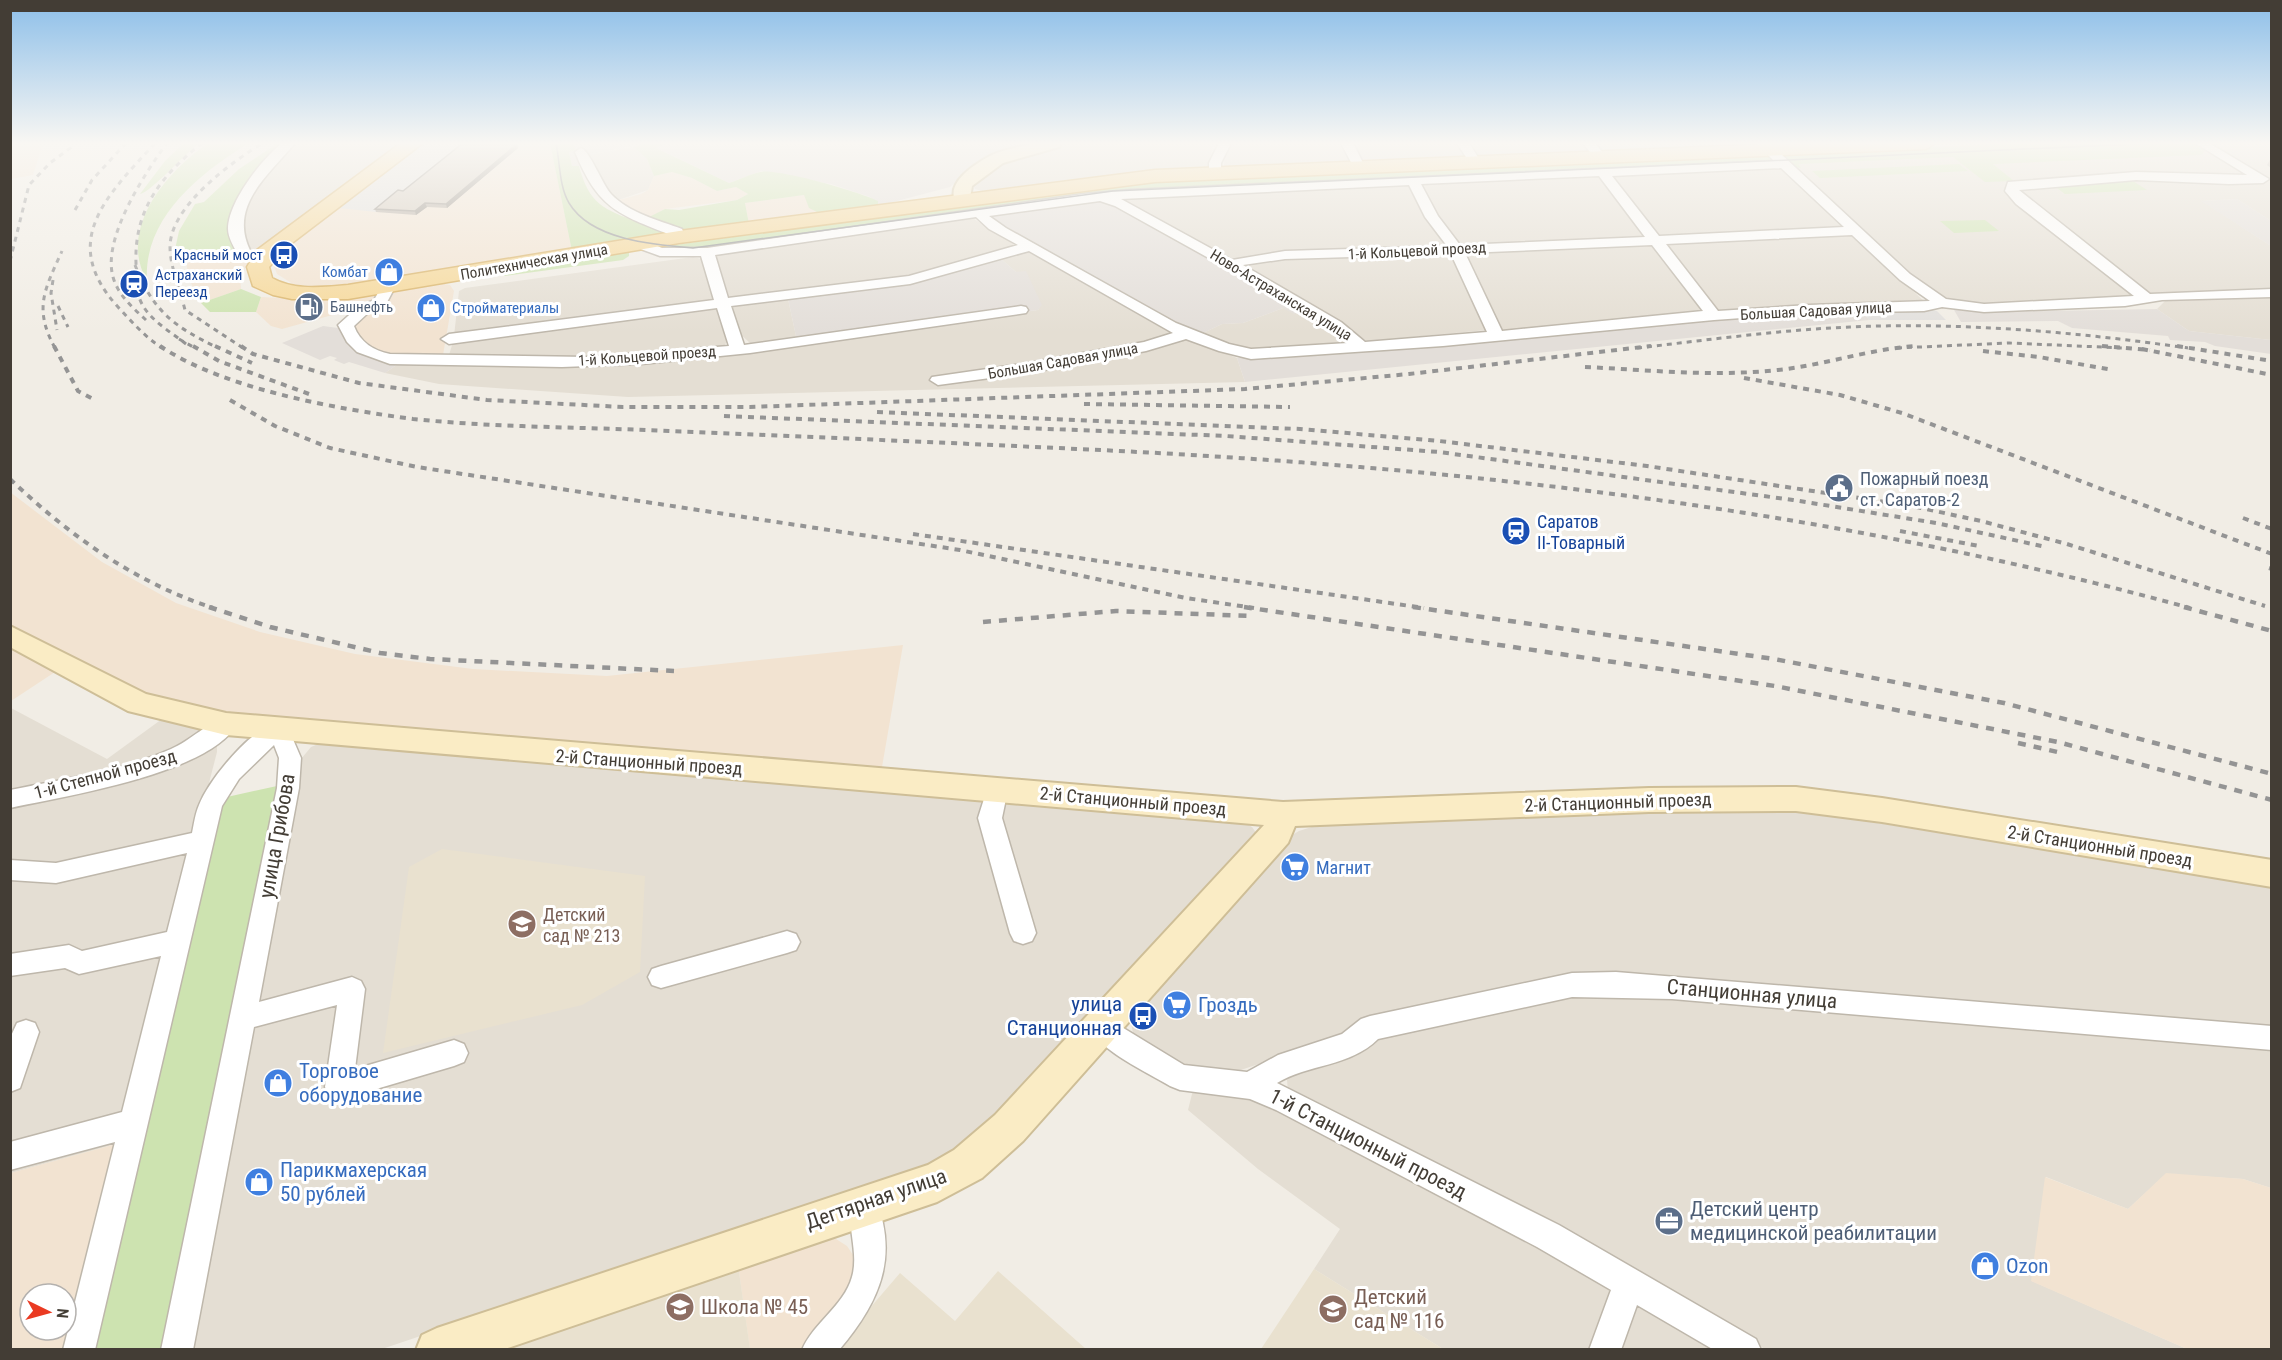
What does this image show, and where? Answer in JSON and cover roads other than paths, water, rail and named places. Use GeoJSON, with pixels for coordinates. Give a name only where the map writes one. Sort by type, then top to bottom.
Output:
{"type":"FeatureCollection","features":[{"type":"Feature","properties":{"kind":"main road"},"geometry":{"type":"LineString","coordinates":[[265,255],[292,231],[326,206]]}},
{"type":"Feature","properties":{"kind":"main road","name":"Политехническая улица"},"geometry":{"type":"LineString","coordinates":[[265,255],[258,267],[259,278],[275,288],[298,293],[348,292],[679,237],[972,207]]}},
{"type":"Feature","properties":{"kind":"main road","name":"2-й Станционный проезд"},"geometry":{"type":"LineString","coordinates":[[10,634],[138,703],[226,724],[555,754],[1283,814],[1638,801],[1796,799],[1882,810],[2271,874]]}},
{"type":"Feature","properties":{"kind":"main road","name":"Дегтярная улица"},"geometry":{"type":"LineString","coordinates":[[437,1350],[937,1182],[968,1164],[1009,1128],[1277,834],[1283,814]]}},
{"type":"Feature","properties":{"kind":"street"},"geometry":{"type":"LineString","coordinates":[[241,206],[234,228],[246,256],[265,255]]}},
{"type":"Feature","properties":{"kind":"street"},"geometry":{"type":"LineString","coordinates":[[616,206],[623,212],[676,232],[679,237]]}},
{"type":"Feature","properties":{"kind":"street"},"geometry":{"type":"LineString","coordinates":[[640,244],[660,252],[707,252],[979,206]]}},
{"type":"Feature","properties":{"kind":"street","name":"Ново-Астраханская улица"},"geometry":{"type":"LineString","coordinates":[[1125,206],[1232,264],[1336,325],[1361,346]]}},
{"type":"Feature","properties":{"kind":"street"},"geometry":{"type":"LineString","coordinates":[[1426,206],[1455,250],[1496,334]]}},
{"type":"Feature","properties":{"kind":"street"},"geometry":{"type":"LineString","coordinates":[[1632,206],[1714,315]]}},
{"type":"Feature","properties":{"kind":"street"},"geometry":{"type":"LineString","coordinates":[[1830,206],[1905,277],[1942,303]]}},
{"type":"Feature","properties":{"kind":"street"},"geometry":{"type":"LineString","coordinates":[[2028,206],[2146,298]]}},
{"type":"Feature","properties":{"kind":"street"},"geometry":{"type":"LineString","coordinates":[[972,207],[987,222],[1187,334]]}},
{"type":"Feature","properties":{"kind":"street","name":"1-й Кольцевой проезд"},"geometry":{"type":"LineString","coordinates":[[1232,264],[1258,256],[1290,254],[1338,255],[1856,231]]}},
{"type":"Feature","properties":{"kind":"street"},"geometry":{"type":"LineString","coordinates":[[449,339],[810,290],[909,280],[1030,246]]}},
{"type":"Feature","properties":{"kind":"street"},"geometry":{"type":"LineString","coordinates":[[707,252],[738,349]]}},
{"type":"Feature","properties":{"kind":"street","name":"1-й Кольцевой проезд"},"geometry":{"type":"LineString","coordinates":[[388,287],[380,303],[363,310],[346,325],[349,336],[361,347],[383,358],[587,362],[738,349],[1021,310]]}},
{"type":"Feature","properties":{"kind":"street","name":"Большая Садовая улица"},"geometry":{"type":"LineString","coordinates":[[938,380],[1028,368],[1123,350],[1187,334],[1234,351],[1251,354],[1443,341],[1496,334],[1809,309],[1924,307],[1942,303],[1984,308],[2271,293]]}},
{"type":"Feature","properties":{"kind":"street","name":"1-й Степной проезд"},"geometry":{"type":"LineString","coordinates":[[10,799],[168,759],[203,743],[226,724]]}},
{"type":"Feature","properties":{"kind":"street"},"geometry":{"type":"LineString","coordinates":[[79,1350],[210,806],[220,785],[236,766],[279,729]]}},
{"type":"Feature","properties":{"kind":"street","name":"улица Грибова"},"geometry":{"type":"LineString","coordinates":[[177,1350],[288,788],[290,758],[279,729]]}},
{"type":"Feature","properties":{"kind":"street"},"geometry":{"type":"LineString","coordinates":[[996,789],[990,818],[1023,933]]}},
{"type":"Feature","properties":{"kind":"street"},"geometry":{"type":"LineString","coordinates":[[10,870],[56,873],[202,840]]}},
{"type":"Feature","properties":{"kind":"street"},"geometry":{"type":"LineString","coordinates":[[10,965],[69,956],[79,963],[177,941]]}},
{"type":"Feature","properties":{"kind":"street"},"geometry":{"type":"LineString","coordinates":[[661,977],[787,942]]}},
{"type":"Feature","properties":{"kind":"street","name":"Станционная улица"},"geometry":{"type":"LineString","coordinates":[[1252,1086],[1263,1075],[1281,1064],[1353,1043],[1370,1028],[1572,986],[1594,984],[1672,987],[2271,1038]]}},
{"type":"Feature","properties":{"kind":"street"},"geometry":{"type":"LineString","coordinates":[[243,1018],[352,989],[339,1087],[454,1053]]}},
{"type":"Feature","properties":{"kind":"street","name":"1-й Станционный проезд"},"geometry":{"type":"LineString","coordinates":[[1102,1027],[1124,1044],[1180,1077],[1252,1086],[1286,1101],[1548,1236],[1746,1350]]}},
{"type":"Feature","properties":{"kind":"street"},"geometry":{"type":"LineString","coordinates":[[10,1079],[26,1032]]}},
{"type":"Feature","properties":{"kind":"street"},"geometry":{"type":"LineString","coordinates":[[10,1156],[134,1123]]}},
{"type":"Feature","properties":{"kind":"street"},"geometry":{"type":"LineString","coordinates":[[818,1350],[846,1317],[867,1280],[870,1242],[864,1205]]}},
{"type":"Feature","properties":{"kind":"street"},"geometry":{"type":"LineString","coordinates":[[1605,1350],[1629,1283]]}},
{"type":"Feature","properties":{"kind":"tram line"},"geometry":{"type":"LineString","coordinates":[[572,206],[592,225],[608,233],[642,242],[693,248],[999,206]]}},
{"type":"Feature","properties":{"kind":"railway"},"geometry":{"type":"LineString","coordinates":[[10,261],[24,206]]}},
{"type":"Feature","properties":{"kind":"railway"},"geometry":{"type":"LineString","coordinates":[[75,210],[77,206]]}},
{"type":"Feature","properties":{"kind":"railway"},"geometry":{"type":"LineString","coordinates":[[103,206],[96,220],[91,240],[92,261],[100,283],[134,324],[162,348]]}},
{"type":"Feature","properties":{"kind":"railway"},"geometry":{"type":"LineString","coordinates":[[128,206],[119,225],[114,244],[111,261],[113,277],[126,301],[146,320]]}},
{"type":"Feature","properties":{"kind":"railway"},"geometry":{"type":"LineString","coordinates":[[136,267],[140,226],[147,206]]}},
{"type":"Feature","properties":{"kind":"railway"},"geometry":{"type":"LineString","coordinates":[[188,206],[173,231],[170,247],[173,270],[185,310],[243,348]]}},
{"type":"Feature","properties":{"kind":"railway"},"geometry":{"type":"LineString","coordinates":[[54,346],[44,321],[43,310],[47,288],[62,251]]}},
{"type":"Feature","properties":{"kind":"railway"},"geometry":{"type":"LineString","coordinates":[[136,267],[149,294],[166,316],[218,348]]}},
{"type":"Feature","properties":{"kind":"railway"},"geometry":{"type":"LineString","coordinates":[[136,267],[136,283],[142,304],[156,321],[181,340]]}},
{"type":"Feature","properties":{"kind":"railway"},"geometry":{"type":"LineString","coordinates":[[53,280],[51,293],[57,330]]}},
{"type":"Feature","properties":{"kind":"railway"},"geometry":{"type":"LineString","coordinates":[[58,306],[68,327]]}},
{"type":"Feature","properties":{"kind":"railway"},"geometry":{"type":"LineString","coordinates":[[1637,348],[1797,330],[1892,326],[2019,330],[2104,337],[2188,348]]}},
{"type":"Feature","properties":{"kind":"railway"},"geometry":{"type":"LineString","coordinates":[[181,340],[195,348]]}},
{"type":"Feature","properties":{"kind":"railway"},"geometry":{"type":"LineString","coordinates":[[181,340],[186,344]]}},
{"type":"Feature","properties":{"kind":"railway"},"geometry":{"type":"LineString","coordinates":[[1901,348],[2009,343],[2124,348]]}},
{"type":"Feature","properties":{"kind":"railway"},"geometry":{"type":"LineString","coordinates":[[54,346],[78,391],[93,399]]}},
{"type":"Feature","properties":{"kind":"railway"},"geometry":{"type":"LineString","coordinates":[[160,346],[216,374],[282,395],[413,419],[500,425],[1078,449],[1359,467],[1499,480],[1638,497],[1778,518],[1916,543],[2054,573],[2190,608]]}},
{"type":"Feature","properties":{"kind":"railway"},"geometry":{"type":"LineString","coordinates":[[193,346],[219,361],[309,394]]}},
{"type":"Feature","properties":{"kind":"railway"},"geometry":{"type":"LineString","coordinates":[[215,346],[252,363]]}},
{"type":"Feature","properties":{"kind":"railway"},"geometry":{"type":"LineString","coordinates":[[241,346],[253,354],[359,383],[487,400],[623,407],[750,407],[1245,389],[1409,374],[1651,346]]}},
{"type":"Feature","properties":{"kind":"railway"},"geometry":{"type":"LineString","coordinates":[[1901,348],[1914,346]]}},
{"type":"Feature","properties":{"kind":"railway"},"geometry":{"type":"LineString","coordinates":[[2102,346],[2145,350]]}},
{"type":"Feature","properties":{"kind":"railway"},"geometry":{"type":"LineString","coordinates":[[2177,346],[2272,361]]}},
{"type":"Feature","properties":{"kind":"railway"},"geometry":{"type":"LineString","coordinates":[[1897,348],[1901,348]]}},
{"type":"Feature","properties":{"kind":"railway"},"geometry":{"type":"LineString","coordinates":[[1585,367],[1682,372],[1754,372],[1795,368],[1901,348]]}},
{"type":"Feature","properties":{"kind":"railway"},"geometry":{"type":"LineString","coordinates":[[2145,350],[2150,350]]}},
{"type":"Feature","properties":{"kind":"railway"},"geometry":{"type":"LineString","coordinates":[[2145,350],[2272,375]]}},
{"type":"Feature","properties":{"kind":"railway"},"geometry":{"type":"LineString","coordinates":[[1983,351],[2039,357],[2113,370]]}},
{"type":"Feature","properties":{"kind":"railway"},"geometry":{"type":"LineString","coordinates":[[1744,378],[1840,395],[1902,413],[2272,554]]}},
{"type":"Feature","properties":{"kind":"railway"},"geometry":{"type":"LineString","coordinates":[[230,400],[275,426],[330,448],[417,467],[960,550],[1186,598],[1254,608]]}},
{"type":"Feature","properties":{"kind":"railway"},"geometry":{"type":"LineString","coordinates":[[1084,404],[1290,407]]}},
{"type":"Feature","properties":{"kind":"railway"},"geometry":{"type":"LineString","coordinates":[[877,412],[1300,429],[1439,441],[1647,466],[1912,506],[1981,521],[2067,544],[2265,606]]}},
{"type":"Feature","properties":{"kind":"railway"},"geometry":{"type":"LineString","coordinates":[[724,416],[1226,436],[1439,452],[1793,500],[1936,523],[2046,547]]}},
{"type":"Feature","properties":{"kind":"railway"},"geometry":{"type":"LineString","coordinates":[[10,479],[56,520],[104,555],[156,585],[213,608]]}},
{"type":"Feature","properties":{"kind":"railway"},"geometry":{"type":"LineString","coordinates":[[2243,518],[2272,529]]}},
{"type":"Feature","properties":{"kind":"railway"},"geometry":{"type":"LineString","coordinates":[[1900,531],[1979,546]]}},
{"type":"Feature","properties":{"kind":"railway"},"geometry":{"type":"LineString","coordinates":[[913,534],[1424,608]]}},
{"type":"Feature","properties":{"kind":"railway"},"geometry":{"type":"LineString","coordinates":[[209,607],[270,627],[380,653],[430,659],[674,671]]}},
{"type":"Feature","properties":{"kind":"railway"},"geometry":{"type":"LineString","coordinates":[[1244,607],[1775,686],[2058,742],[2272,800]]}},
{"type":"Feature","properties":{"kind":"railway"},"geometry":{"type":"LineString","coordinates":[[1413,607],[1774,659],[2004,703],[2272,774]]}},
{"type":"Feature","properties":{"kind":"railway"},"geometry":{"type":"LineString","coordinates":[[2184,607],[2272,631]]}},
{"type":"Feature","properties":{"kind":"railway"},"geometry":{"type":"LineString","coordinates":[[983,622],[1116,611],[1252,616]]}},
{"type":"Feature","properties":{"kind":"railway"},"geometry":{"type":"LineString","coordinates":[[2018,743],[2062,753]]}},
{"type":"Feature","properties":{"kind":"place","name":"Красный мост"},"geometry":{"type":"Point","coordinates":[284,255]}},
{"type":"Feature","properties":{"kind":"place","name":"Комбат"},"geometry":{"type":"Point","coordinates":[389,272]}},
{"type":"Feature","properties":{"kind":"place","name":"Астраханский Переезд"},"geometry":{"type":"Point","coordinates":[134,284]}},
{"type":"Feature","properties":{"kind":"place","name":"Башнефть"},"geometry":{"type":"Point","coordinates":[309,307]}},
{"type":"Feature","properties":{"kind":"place","name":"Стройматериалы"},"geometry":{"type":"Point","coordinates":[431,308]}},
{"type":"Feature","properties":{"kind":"place","name":"Пожарный поезд ст. Саратов-2"},"geometry":{"type":"Point","coordinates":[1839,488]}},
{"type":"Feature","properties":{"kind":"place","name":"Саратов II-Товарный"},"geometry":{"type":"Point","coordinates":[1516,531]}},
{"type":"Feature","properties":{"kind":"place","name":"Магнит"},"geometry":{"type":"Point","coordinates":[1295,867]}},
{"type":"Feature","properties":{"kind":"place","name":"Детский сад № 213"},"geometry":{"type":"Point","coordinates":[522,924]}},
{"type":"Feature","properties":{"kind":"place","name":"Гроздь"},"geometry":{"type":"Point","coordinates":[1177,1005]}},
{"type":"Feature","properties":{"kind":"place","name":"улица Станционная"},"geometry":{"type":"Point","coordinates":[1143,1016]}},
{"type":"Feature","properties":{"kind":"place","name":"Торговое оборудование"},"geometry":{"type":"Point","coordinates":[278,1083]}},
{"type":"Feature","properties":{"kind":"place","name":"Парикмахерская 50 рублей"},"geometry":{"type":"Point","coordinates":[259,1182]}},
{"type":"Feature","properties":{"kind":"place","name":"Детский центр медицинской реабилитации"},"geometry":{"type":"Point","coordinates":[1669,1221]}},
{"type":"Feature","properties":{"kind":"place","name":"Ozon"},"geometry":{"type":"Point","coordinates":[1985,1266]}},
{"type":"Feature","properties":{"kind":"place","name":"Школа № 45"},"geometry":{"type":"Point","coordinates":[680,1307]}},
{"type":"Feature","properties":{"kind":"place","name":"Детский сад № 116"},"geometry":{"type":"Point","coordinates":[1333,1309]}}]}
